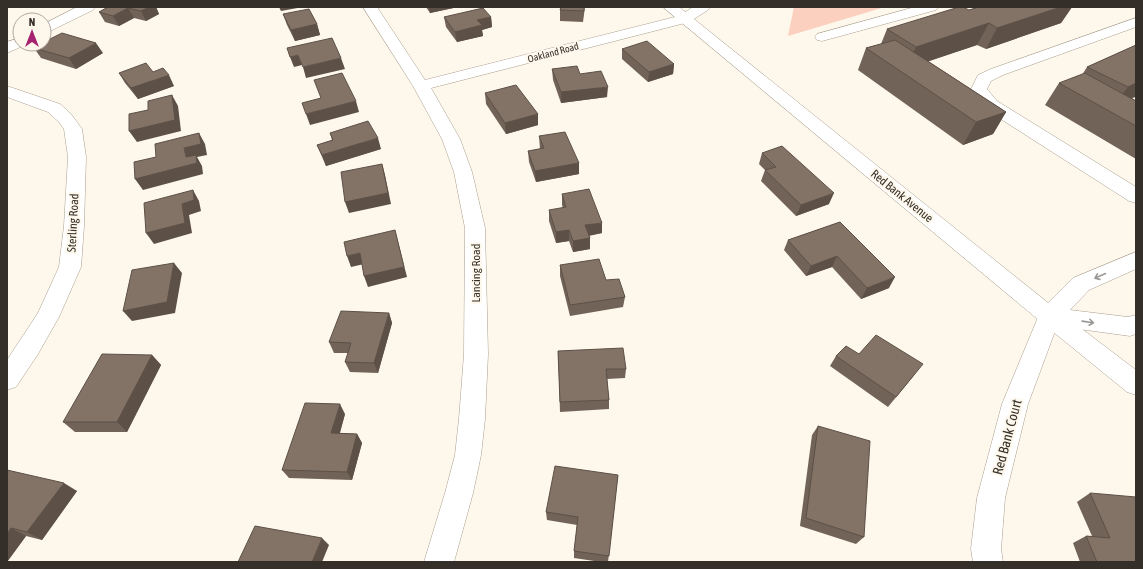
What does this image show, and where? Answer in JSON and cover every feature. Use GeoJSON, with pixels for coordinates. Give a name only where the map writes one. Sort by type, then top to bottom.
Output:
{"type":"FeatureCollection","features":[{"type":"Feature","properties":{"kind":"street"},"geometry":{"type":"LineString","coordinates":[[52,26],[88,7]]}},
{"type":"Feature","properties":{"kind":"street","name":"Lancing Road"},"geometry":{"type":"LineString","coordinates":[[370,7],[421,86],[458,155],[476,228],[476,354],[472,419],[464,470],[439,562]]}},
{"type":"Feature","properties":{"kind":"street","name":"Oakland Road"},"geometry":{"type":"LineString","coordinates":[[421,86],[677,13],[703,7]]}},
{"type":"Feature","properties":{"kind":"street"},"geometry":{"type":"LineString","coordinates":[[822,37],[931,7]]}},
{"type":"Feature","properties":{"kind":"street","name":"Red Bank Avenue"},"geometry":{"type":"LineString","coordinates":[[677,13],[1049,316],[1136,384]]}},
{"type":"Feature","properties":{"kind":"street"},"geometry":{"type":"LineString","coordinates":[[1136,22],[998,72],[984,78],[979,89],[991,105],[1136,196]]}},
{"type":"Feature","properties":{"kind":"street","name":"Sterling Road"},"geometry":{"type":"LineString","coordinates":[[7,91],[54,108],[65,118],[73,129],[77,157],[74,226],[70,267],[48,318],[30,347],[7,379]]}},
{"type":"Feature","properties":{"kind":"street"},"geometry":{"type":"LineString","coordinates":[[1049,316],[1081,284],[1136,260]]}},
{"type":"Feature","properties":{"kind":"street"},"geometry":{"type":"LineString","coordinates":[[1049,316],[1130,328],[1136,324]]}},
{"type":"Feature","properties":{"kind":"street","name":"Red Bank Court"},"geometry":{"type":"LineString","coordinates":[[988,562],[986,549],[991,498],[1015,404],[1049,316]]}},
{"type":"Feature","properties":{"kind":"shaded area"},"geometry":{"type":"Polygon","coordinates":[[[794,7],[885,7],[788,36],[794,7]]]}},
{"type":"Feature","properties":{"kind":"building"},"geometry":{"type":"Polygon","coordinates":[[[108,7],[149,7],[141,11],[128,8],[113,16],[99,12],[108,7]]]}},
{"type":"Feature","properties":{"kind":"building"},"geometry":{"type":"Polygon","coordinates":[[[561,7],[584,7],[584,11],[560,10],[561,7]]]}},
{"type":"Feature","properties":{"kind":"building"},"geometry":{"type":"Polygon","coordinates":[[[959,7],[969,10],[979,7],[1061,7],[997,28],[989,23],[916,47],[887,29],[959,7]]]}},
{"type":"Feature","properties":{"kind":"building"},"geometry":{"type":"Polygon","coordinates":[[[483,8],[491,17],[477,20],[482,25],[455,32],[444,17],[483,8]]]}},
{"type":"Feature","properties":{"kind":"building"},"geometry":{"type":"Polygon","coordinates":[[[309,9],[317,24],[291,30],[283,14],[309,9]]]}},
{"type":"Feature","properties":{"kind":"building"},"geometry":{"type":"Polygon","coordinates":[[[62,33],[96,43],[69,58],[48,52],[52,52],[52,38],[62,33]]]}},
{"type":"Feature","properties":{"kind":"building"},"geometry":{"type":"Polygon","coordinates":[[[332,38],[341,58],[303,67],[298,55],[290,57],[287,48],[332,38]]]}},
{"type":"Feature","properties":{"kind":"building"},"geometry":{"type":"Polygon","coordinates":[[[895,40],[1006,112],[976,122],[866,48],[895,40]]]}},
{"type":"Feature","properties":{"kind":"building"},"geometry":{"type":"Polygon","coordinates":[[[647,41],[674,64],[649,72],[622,49],[647,41]]]}},
{"type":"Feature","properties":{"kind":"building"},"geometry":{"type":"Polygon","coordinates":[[[1136,45],[1136,83],[1128,87],[1087,67],[1136,45]]]}},
{"type":"Feature","properties":{"kind":"building"},"geometry":{"type":"Polygon","coordinates":[[[146,63],[153,72],[163,68],[169,75],[131,88],[119,73],[146,63]]]}},
{"type":"Feature","properties":{"kind":"building"},"geometry":{"type":"Polygon","coordinates":[[[577,66],[580,74],[601,71],[608,87],[561,92],[552,69],[577,66]]]}},
{"type":"Feature","properties":{"kind":"building"},"geometry":{"type":"Polygon","coordinates":[[[342,73],[356,101],[306,114],[302,103],[321,98],[314,80],[342,73]]]}},
{"type":"Feature","properties":{"kind":"building"},"geometry":{"type":"Polygon","coordinates":[[[1085,73],[1136,101],[1136,126],[1059,83],[1085,73]]]}},
{"type":"Feature","properties":{"kind":"building"},"geometry":{"type":"Polygon","coordinates":[[[516,85],[538,114],[505,123],[485,93],[516,85]]]}},
{"type":"Feature","properties":{"kind":"building"},"geometry":{"type":"Polygon","coordinates":[[[172,95],[175,120],[129,131],[129,114],[148,110],[148,101],[172,95]]]}},
{"type":"Feature","properties":{"kind":"building"},"geometry":{"type":"Polygon","coordinates":[[[368,121],[378,138],[322,155],[317,145],[333,140],[330,133],[368,121]]]}},
{"type":"Feature","properties":{"kind":"building"},"geometry":{"type":"Polygon","coordinates":[[[565,132],[579,163],[535,171],[528,151],[544,148],[539,136],[565,132]]]}},
{"type":"Feature","properties":{"kind":"building"},"geometry":{"type":"Polygon","coordinates":[[[199,133],[201,144],[184,148],[186,157],[196,155],[197,163],[135,179],[134,162],[156,157],[155,144],[199,133]]]}},
{"type":"Feature","properties":{"kind":"building"},"geometry":{"type":"Polygon","coordinates":[[[782,146],[834,193],[801,205],[765,170],[776,167],[762,153],[782,146]]]}},
{"type":"Feature","properties":{"kind":"building"},"geometry":{"type":"Polygon","coordinates":[[[382,164],[388,193],[345,202],[341,172],[382,164]]]}},
{"type":"Feature","properties":{"kind":"building"},"geometry":{"type":"Polygon","coordinates":[[[589,189],[602,223],[585,225],[590,238],[573,241],[569,230],[556,232],[549,210],[566,207],[562,194],[589,189]]]}},
{"type":"Feature","properties":{"kind":"building"},"geometry":{"type":"Polygon","coordinates":[[[193,190],[194,200],[182,204],[185,223],[146,233],[144,203],[193,190]]]}},
{"type":"Feature","properties":{"kind":"building"},"geometry":{"type":"Polygon","coordinates":[[[840,222],[895,277],[867,288],[837,256],[811,266],[788,240],[840,222]]]}},
{"type":"Feature","properties":{"kind":"building"},"geometry":{"type":"Polygon","coordinates":[[[395,230],[404,267],[364,276],[360,253],[347,256],[344,242],[395,230]]]}},
{"type":"Feature","properties":{"kind":"building"},"geometry":{"type":"Polygon","coordinates":[[[599,259],[606,280],[619,279],[625,297],[570,305],[560,265],[599,259]]]}},
{"type":"Feature","properties":{"kind":"building"},"geometry":{"type":"Polygon","coordinates":[[[174,263],[167,302],[123,311],[132,270],[174,263]]]}},
{"type":"Feature","properties":{"kind":"building"},"geometry":{"type":"Polygon","coordinates":[[[341,311],[389,313],[374,363],[345,362],[351,343],[329,342],[341,311]]]}},
{"type":"Feature","properties":{"kind":"building"},"geometry":{"type":"Polygon","coordinates":[[[876,335],[923,364],[896,397],[836,356],[846,346],[859,354],[876,335]]]}},
{"type":"Feature","properties":{"kind":"building"},"geometry":{"type":"Polygon","coordinates":[[[623,348],[626,369],[606,369],[609,400],[560,402],[558,351],[623,348]]]}},
{"type":"Feature","properties":{"kind":"building"},"geometry":{"type":"Polygon","coordinates":[[[102,354],[152,355],[117,422],[63,422],[102,354]]]}},
{"type":"Feature","properties":{"kind":"building"},"geometry":{"type":"Polygon","coordinates":[[[305,403],[340,404],[331,433],[357,434],[347,472],[282,470],[305,403]]]}},
{"type":"Feature","properties":{"kind":"building"},"geometry":{"type":"Polygon","coordinates":[[[818,426],[870,441],[864,537],[806,518],[818,426]]]}},
{"type":"Feature","properties":{"kind":"building"},"geometry":{"type":"Polygon","coordinates":[[[555,466],[618,475],[609,556],[574,551],[578,517],[546,512],[555,466]]]}},
{"type":"Feature","properties":{"kind":"building"},"geometry":{"type":"Polygon","coordinates":[[[7,470],[64,483],[27,532],[11,528],[7,534],[7,470]]]}},
{"type":"Feature","properties":{"kind":"building"},"geometry":{"type":"Polygon","coordinates":[[[1090,493],[1136,497],[1136,562],[1097,562],[1086,536],[1110,538],[1090,493]]]}},
{"type":"Feature","properties":{"kind":"building"},"geometry":{"type":"Polygon","coordinates":[[[255,526],[322,538],[312,562],[238,562],[255,526]]]}}]}
